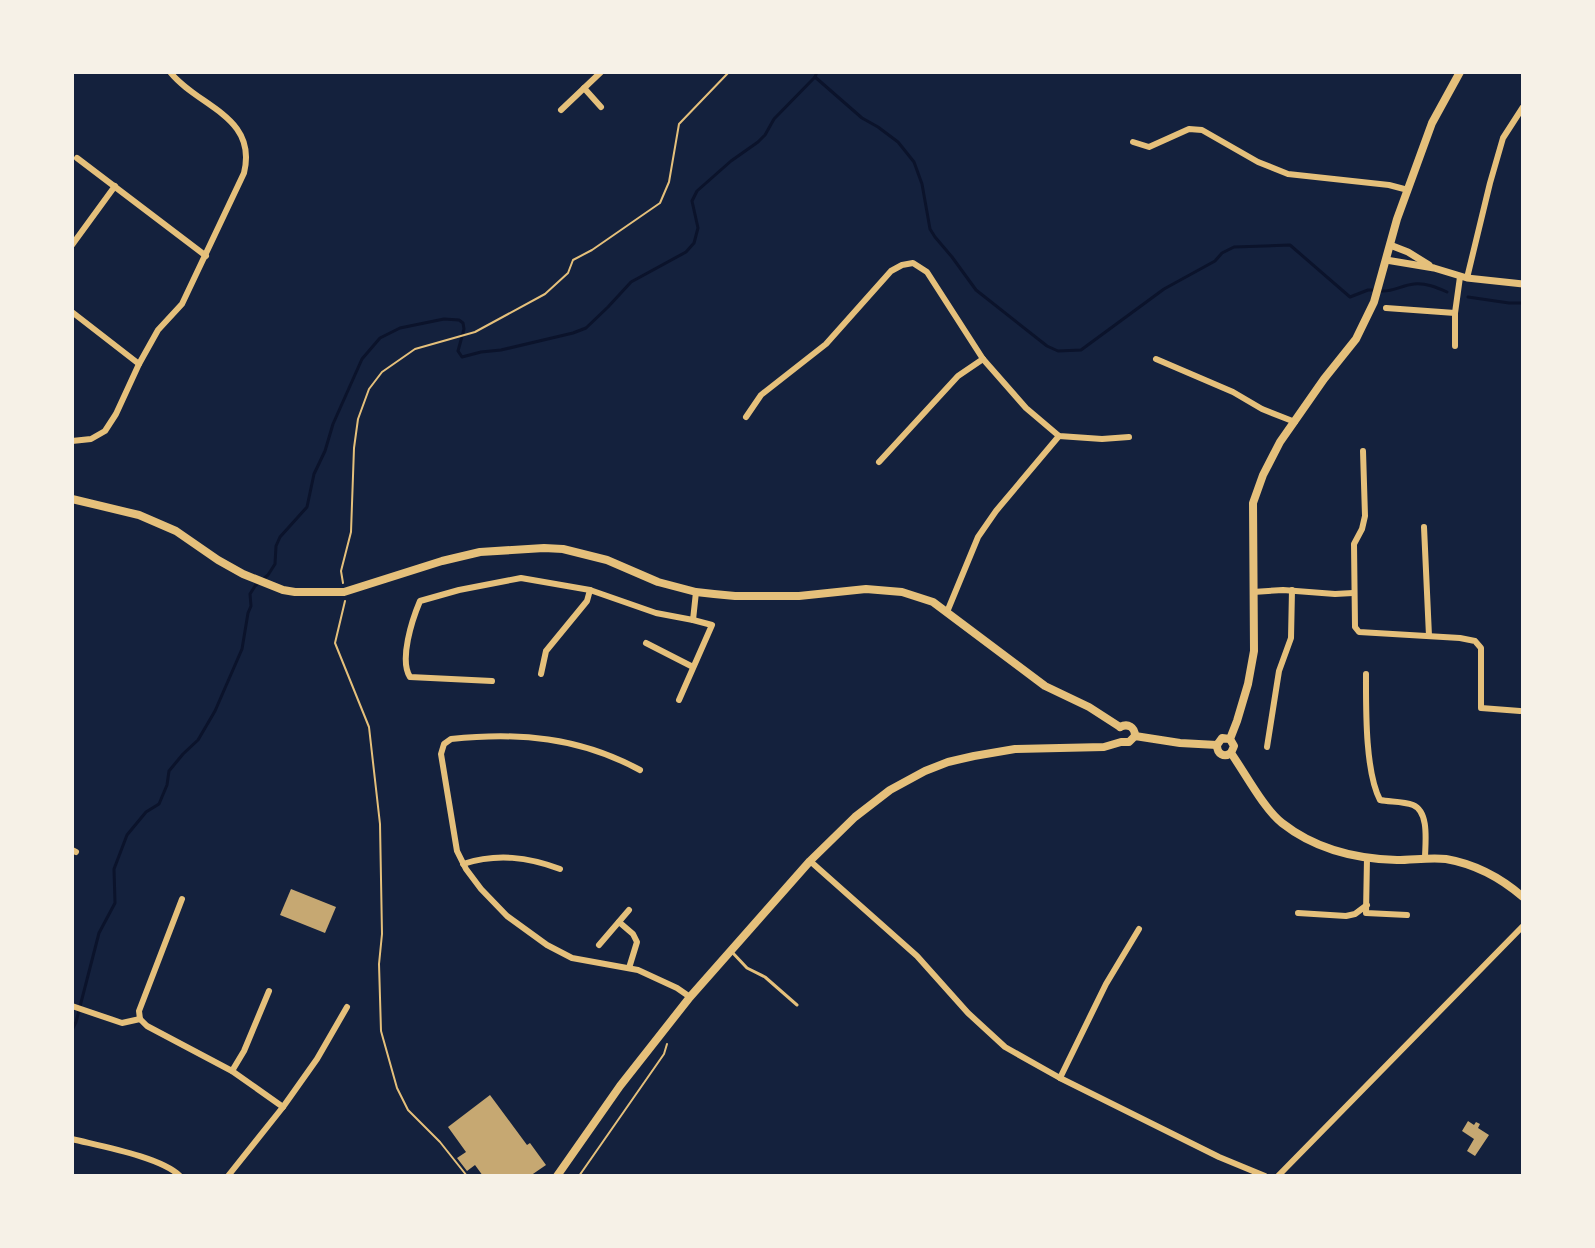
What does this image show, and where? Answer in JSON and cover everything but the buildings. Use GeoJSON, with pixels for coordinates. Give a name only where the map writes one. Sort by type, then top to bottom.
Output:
{"type":"FeatureCollection","features":[{"type":"Feature","properties":{"kind":"main road"},"geometry":{"type":"LineString","coordinates":[[1230,739],[1248,684],[1254,651],[1253,503],[1280,442],[1356,339],[1374,302],[1432,123],[1460,72]]}},
{"type":"Feature","properties":{"kind":"main road"},"geometry":{"type":"LineString","coordinates":[[72,499],[139,515],[176,531],[243,574],[283,590],[344,592],[437,562],[480,552],[544,548],[563,549],[607,560],[658,582],[696,592],[735,596],[799,596],[866,589],[902,592],[933,602],[1045,686],[1089,707],[1120,727]]}},
{"type":"Feature","properties":{"kind":"main road"},"geometry":{"type":"LineString","coordinates":[[1120,727],[1130,726],[1135,736]]}},
{"type":"Feature","properties":{"kind":"main road"},"geometry":{"type":"LineString","coordinates":[[1120,727],[1117,735],[1121,742]]}},
{"type":"Feature","properties":{"kind":"main road"},"geometry":{"type":"LineString","coordinates":[[1135,736],[1217,745]]}},
{"type":"Feature","properties":{"kind":"main road"},"geometry":{"type":"LineString","coordinates":[[557,1176],[620,1086],[690,997],[810,861],[855,817],[890,790],[948,762],[1015,749],[1104,747],[1129,742],[1135,736]]}},
{"type":"Feature","properties":{"kind":"main road"},"geometry":{"type":"LineString","coordinates":[[1222,738],[1230,739],[1234,746],[1231,753],[1221,754],[1217,745],[1222,738]]}},
{"type":"Feature","properties":{"kind":"main road"},"geometry":{"type":"LineString","coordinates":[[1231,753],[1271,813],[1310,841],[1339,853],[1367,858],[1443,859],[1469,865],[1494,876],[1523,897]]}},
{"type":"Feature","properties":{"kind":"street"},"geometry":{"type":"LineString","coordinates":[[72,441],[91,439],[105,431],[116,414],[158,330],[182,304],[244,173],[247,160],[245,144],[238,128],[170,72]]}},
{"type":"Feature","properties":{"kind":"street"},"geometry":{"type":"LineString","coordinates":[[561,110],[601,72]]}},
{"type":"Feature","properties":{"kind":"street"},"geometry":{"type":"LineString","coordinates":[[584,88],[601,107]]}},
{"type":"Feature","properties":{"kind":"street"},"geometry":{"type":"LineString","coordinates":[[1455,346],[1455,313],[1490,183],[1503,138],[1523,107]]}},
{"type":"Feature","properties":{"kind":"street"},"geometry":{"type":"LineString","coordinates":[[1133,142],[1149,147],[1189,129],[1202,130],[1258,162],[1288,174],[1389,185],[1408,190]]}},
{"type":"Feature","properties":{"kind":"street"},"geometry":{"type":"LineString","coordinates":[[77,158],[206,256]]}},
{"type":"Feature","properties":{"kind":"street"},"geometry":{"type":"LineString","coordinates":[[72,245],[115,186]]}},
{"type":"Feature","properties":{"kind":"street"},"geometry":{"type":"LineString","coordinates":[[1390,245],[1434,268]]}},
{"type":"Feature","properties":{"kind":"street"},"geometry":{"type":"LineString","coordinates":[[1386,260],[1434,268],[1464,277],[1523,284]]}},
{"type":"Feature","properties":{"kind":"street"},"geometry":{"type":"LineString","coordinates":[[746,417],[761,395],[826,344],[891,271],[913,263],[927,272],[983,359],[1026,408],[1059,436],[1129,437]]}},
{"type":"Feature","properties":{"kind":"street"},"geometry":{"type":"LineString","coordinates":[[1386,308],[1455,313]]}},
{"type":"Feature","properties":{"kind":"street"},"geometry":{"type":"LineString","coordinates":[[72,312],[139,364]]}},
{"type":"Feature","properties":{"kind":"street"},"geometry":{"type":"LineString","coordinates":[[879,462],[958,376],[983,359]]}},
{"type":"Feature","properties":{"kind":"street"},"geometry":{"type":"LineString","coordinates":[[1156,359],[1295,422]]}},
{"type":"Feature","properties":{"kind":"street"},"geometry":{"type":"LineString","coordinates":[[947,612],[978,537],[1059,436]]}},
{"type":"Feature","properties":{"kind":"street"},"geometry":{"type":"LineString","coordinates":[[1363,451],[1365,516],[1354,544],[1355,627],[1359,632],[1475,641],[1481,648],[1481,708],[1520,711]]}},
{"type":"Feature","properties":{"kind":"street"},"geometry":{"type":"LineString","coordinates":[[1424,527],[1429,636]]}},
{"type":"Feature","properties":{"kind":"street"},"geometry":{"type":"LineString","coordinates":[[492,681],[410,677],[405,669],[407,647],[420,601],[521,578],[590,590],[656,613],[712,625],[679,700]]}},
{"type":"Feature","properties":{"kind":"street"},"geometry":{"type":"LineString","coordinates":[[541,674],[546,651],[587,601],[590,590]]}},
{"type":"Feature","properties":{"kind":"street"},"geometry":{"type":"LineString","coordinates":[[1267,747],[1279,671],[1291,638],[1292,590]]}},
{"type":"Feature","properties":{"kind":"street"},"geometry":{"type":"LineString","coordinates":[[693,620],[696,592]]}},
{"type":"Feature","properties":{"kind":"street"},"geometry":{"type":"LineString","coordinates":[[1253,592],[1353,593]]}},
{"type":"Feature","properties":{"kind":"street"},"geometry":{"type":"LineString","coordinates":[[646,643],[693,667]]}},
{"type":"Feature","properties":{"kind":"street"},"geometry":{"type":"LineString","coordinates":[[1366,674],[1373,787],[1380,800],[1413,805],[1420,810],[1425,824],[1425,859]]}},
{"type":"Feature","properties":{"kind":"street"},"geometry":{"type":"LineString","coordinates":[[640,770],[610,756],[544,737],[507,735],[451,739],[444,744],[441,754],[457,851],[481,889],[507,916],[547,945],[572,958],[638,970],[690,997]]}},
{"type":"Feature","properties":{"kind":"street"},"geometry":{"type":"LineString","coordinates":[[463,864],[487,857],[506,857],[532,860],[560,869]]}},
{"type":"Feature","properties":{"kind":"street"},"geometry":{"type":"LineString","coordinates":[[1367,858],[1366,913],[1407,915]]}},
{"type":"Feature","properties":{"kind":"street"},"geometry":{"type":"LineString","coordinates":[[810,861],[917,956],[968,1013],[1005,1047],[1060,1078],[1219,1157],[1265,1176]]}},
{"type":"Feature","properties":{"kind":"street"},"geometry":{"type":"LineString","coordinates":[[182,899],[139,1011],[140,1019],[147,1026],[232,1071],[283,1107]]}},
{"type":"Feature","properties":{"kind":"street"},"geometry":{"type":"LineString","coordinates":[[1298,913],[1346,916],[1355,914],[1367,905]]}},
{"type":"Feature","properties":{"kind":"street"},"geometry":{"type":"LineString","coordinates":[[599,945],[629,910]]}},
{"type":"Feature","properties":{"kind":"street"},"geometry":{"type":"LineString","coordinates":[[619,922],[637,942],[629,968]]}},
{"type":"Feature","properties":{"kind":"street"},"geometry":{"type":"LineString","coordinates":[[1278,1176],[1523,926]]}},
{"type":"Feature","properties":{"kind":"street"},"geometry":{"type":"LineString","coordinates":[[1060,1078],[1106,984],[1139,929]]}},
{"type":"Feature","properties":{"kind":"street"},"geometry":{"type":"LineString","coordinates":[[232,1071],[244,1051],[269,991]]}},
{"type":"Feature","properties":{"kind":"street"},"geometry":{"type":"LineString","coordinates":[[73,1007],[122,1023],[140,1019]]}},
{"type":"Feature","properties":{"kind":"street"},"geometry":{"type":"LineString","coordinates":[[228,1176],[317,1059],[347,1007]]}},
{"type":"Feature","properties":{"kind":"street"},"geometry":{"type":"LineString","coordinates":[[72,1139],[146,1158],[180,1176]]}},
{"type":"Feature","properties":{"kind":"lane"},"geometry":{"type":"LineString","coordinates":[[731,951],[747,968],[765,977],[797,1005]]}},
{"type":"Feature","properties":{"kind":"path"},"geometry":{"type":"LineString","coordinates":[[467,1176],[440,1142],[408,1110],[397,1088],[381,1031],[380,824],[369,727],[335,643],[346,604],[341,571],[351,532],[358,419],[369,389],[382,372],[415,349],[475,332],[532,303],[568,273],[573,260],[660,203],[669,182],[679,124],[729,72]]}},
{"type":"Feature","properties":{"kind":"path"},"geometry":{"type":"LineString","coordinates":[[579,1176],[664,1054],[667,1044],[660,1036]]}},
{"type":"Feature","properties":{"kind":"waterway"},"geometry":{"type":"LineString","coordinates":[[72,1030],[99,933],[115,903],[114,869],[127,835],[146,812],[159,804],[169,771],[198,740],[215,711],[242,649],[251,606],[250,594],[275,564],[280,537],[307,507],[314,474],[362,359],[380,338],[400,328],[444,319],[463,323],[458,351],[462,357],[586,328],[631,282],[686,252],[694,243],[698,228],[692,201],[697,191],[758,142],[774,119],[817,72]]}},
{"type":"Feature","properties":{"kind":"waterway"},"geometry":{"type":"LineString","coordinates":[[815,77],[862,118],[898,142],[914,162],[922,184],[930,229],[976,290],[1047,346],[1058,351],[1081,350],[1164,289],[1234,247],[1290,245],[1350,297],[1373,290]]}},
{"type":"Feature","properties":{"kind":"waterway"},"geometry":{"type":"LineString","coordinates":[[1381,291],[1418,284],[1447,292]]}},
{"type":"Feature","properties":{"kind":"waterway"},"geometry":{"type":"LineString","coordinates":[[1468,297],[1523,303]]}}]}
